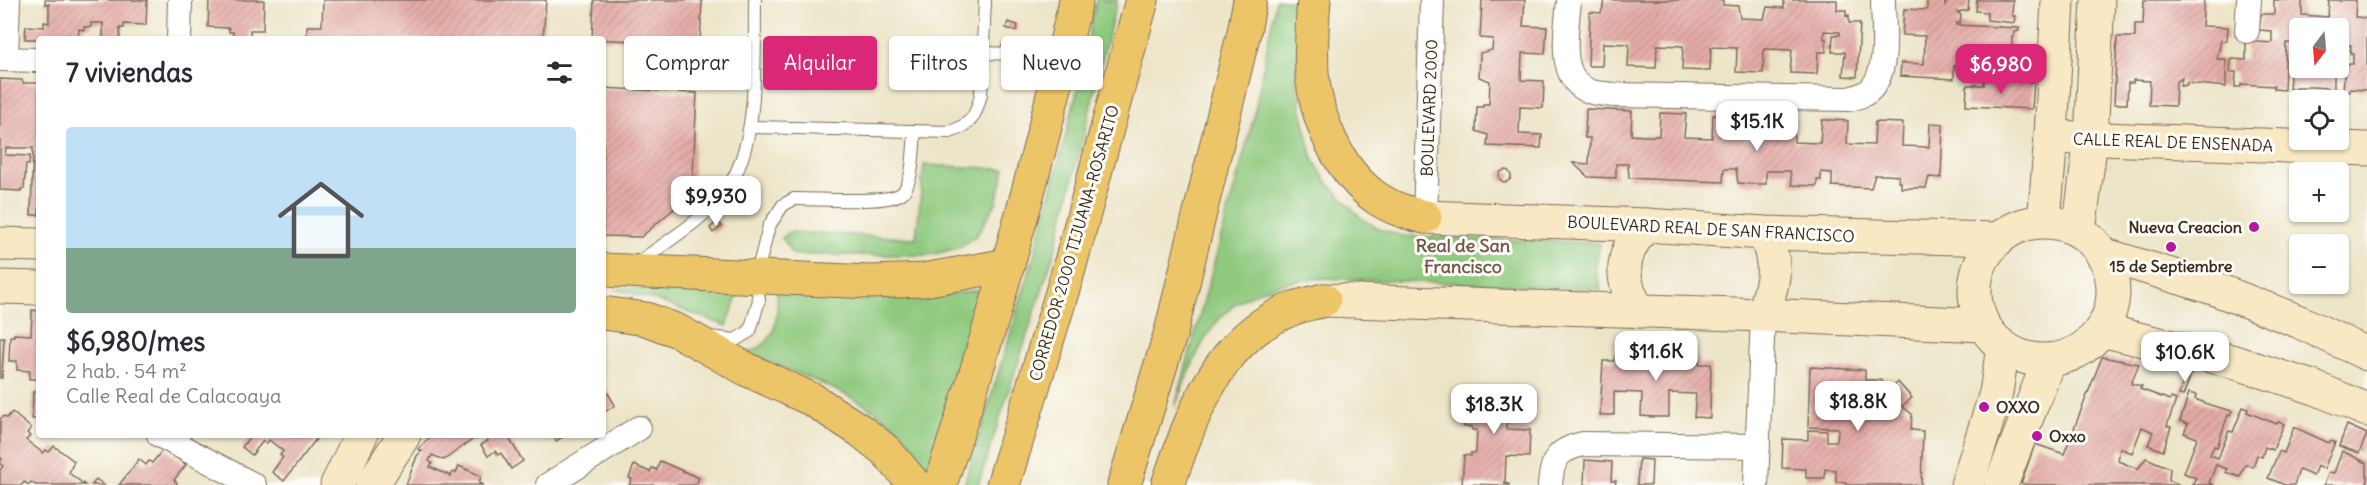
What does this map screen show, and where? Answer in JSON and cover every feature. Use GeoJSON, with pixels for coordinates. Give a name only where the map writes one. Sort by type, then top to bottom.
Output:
{"type":"FeatureCollection","features":[{"type":"Feature","properties":{"kind":"highway"},"geometry":{"type":"LineString","coordinates":[[1068,36],[1076,0]]}},
{"type":"Feature","properties":{"kind":"highway","name":"CORREDOR 2000 TIJUANA-ROSARITO"},"geometry":{"type":"LineString","coordinates":[[1004,485],[1067,276],[1142,0]]}},
{"type":"Feature","properties":{"kind":"highway"},"geometry":{"type":"LineString","coordinates":[[1124,485],[1171,332],[1242,43],[1250,0]]}},
{"type":"Feature","properties":{"kind":"highway"},"geometry":{"type":"LineString","coordinates":[[1314,0],[1312,74],[1319,110],[1336,150],[1344,164],[1361,184],[1378,199],[1401,211],[1425,217]]}},
{"type":"Feature","properties":{"kind":"highway"},"geometry":{"type":"LineString","coordinates":[[940,485],[976,375],[1008,265],[1054,90]]}},
{"type":"Feature","properties":{"kind":"highway"},"geometry":{"type":"LineString","coordinates":[[615,270],[872,282],[923,280],[1008,265]]}},
{"type":"Feature","properties":{"kind":"highway"},"geometry":{"type":"LineString","coordinates":[[1168,485],[1194,414],[1212,378],[1234,348],[1261,326],[1291,309],[1324,300]]}},
{"type":"Feature","properties":{"kind":"highway"},"geometry":{"type":"LineString","coordinates":[[606,313],[646,319],[678,331],[748,370],[813,400],[861,430],[886,451],[915,485]]}},
{"type":"Feature","properties":{"kind":"main road"},"geometry":{"type":"LineString","coordinates":[[2044,221],[2058,0]]}},
{"type":"Feature","properties":{"kind":"main road"},"geometry":{"type":"LineString","coordinates":[[2079,231],[2091,139],[2098,0]]}},
{"type":"Feature","properties":{"kind":"main road","name":"CALLE REAL DE ENSENADA"},"geometry":{"type":"LineString","coordinates":[[2051,138],[2367,149]]}},
{"type":"Feature","properties":{"kind":"main road","name":"BOULEVARD REAL DE SAN FRANCISCO"},"geometry":{"type":"LineString","coordinates":[[1425,217],[1646,225],[1764,233],[1997,239]]}},
{"type":"Feature","properties":{"kind":"main road"},"geometry":{"type":"LineString","coordinates":[[1324,300],[1763,315],[1993,336],[2025,357],[2049,360],[2069,355],[2087,345],[2101,330],[2110,312],[2113,292],[2111,273],[2103,254],[2079,231],[2062,224],[2044,221],[2019,226],[1997,239],[1983,257],[1975,280],[1976,303],[1993,336],[1996,393],[1967,485]]}},
{"type":"Feature","properties":{"kind":"main road"},"geometry":{"type":"LineString","coordinates":[[1639,311],[1629,295],[1624,278],[1626,257],[1633,239],[1646,225]]}},
{"type":"Feature","properties":{"kind":"main road"},"geometry":{"type":"LineString","coordinates":[[1763,315],[1771,292],[1774,270],[1773,252],[1764,233]]}},
{"type":"Feature","properties":{"kind":"main road"},"geometry":{"type":"LineString","coordinates":[[0,244],[36,245]]}},
{"type":"Feature","properties":{"kind":"main road"},"geometry":{"type":"LineString","coordinates":[[2103,254],[2213,288],[2300,322],[2367,354]]}},
{"type":"Feature","properties":{"kind":"main road"},"geometry":{"type":"LineString","coordinates":[[0,287],[36,288]]}},
{"type":"Feature","properties":{"kind":"main road"},"geometry":{"type":"LineString","coordinates":[[2101,330],[2231,361],[2316,388],[2367,410]]}},
{"type":"Feature","properties":{"kind":"main road"},"geometry":{"type":"LineString","coordinates":[[2001,485],[2049,360]]}},
{"type":"Feature","properties":{"kind":"main road"},"geometry":{"type":"LineString","coordinates":[[337,485],[360,438]]}},
{"type":"Feature","properties":{"kind":"main road"},"geometry":{"type":"LineString","coordinates":[[372,485],[402,438]]}},
{"type":"Feature","properties":{"kind":"street"},"geometry":{"type":"LineString","coordinates":[[8,0],[3,59],[36,60]]}},
{"type":"Feature","properties":{"kind":"street"},"geometry":{"type":"LineString","coordinates":[[178,36],[180,0]]}},
{"type":"Feature","properties":{"kind":"street","name":"BOULEVARD 2000"},"geometry":{"type":"LineString","coordinates":[[1425,217],[1432,0]]}},
{"type":"Feature","properties":{"kind":"street"},"geometry":{"type":"LineString","coordinates":[[1569,0],[1567,64],[1574,81],[1590,92],[1615,95],[1849,99],[1869,91],[1878,75],[1882,63],[1883,0]]}},
{"type":"Feature","properties":{"kind":"street"},"geometry":{"type":"LineString","coordinates":[[2247,31],[2249,0]]}},
{"type":"Feature","properties":{"kind":"street"},"geometry":{"type":"LineString","coordinates":[[1756,485],[1763,315]]}},
{"type":"Feature","properties":{"kind":"street"},"geometry":{"type":"LineString","coordinates":[[548,485],[639,428]]}},
{"type":"Feature","properties":{"kind":"street"},"geometry":{"type":"LineString","coordinates":[[165,438],[254,485]]}},
{"type":"Feature","properties":{"kind":"street"},"geometry":{"type":"LineString","coordinates":[[1550,485],[1551,468],[1558,454],[1568,447],[1583,444],[1758,446]]}},
{"type":"Feature","properties":{"kind":"lane"},"geometry":{"type":"LineString","coordinates":[[615,270],[687,227],[726,191],[741,160],[751,127],[754,0]]}},
{"type":"Feature","properties":{"kind":"lane"},"geometry":{"type":"LineString","coordinates":[[984,36],[985,0]]}},
{"type":"Feature","properties":{"kind":"lane"},"geometry":{"type":"LineString","coordinates":[[751,127],[950,132],[964,127],[971,120],[977,110],[981,90]]}},
{"type":"Feature","properties":{"kind":"lane"},"geometry":{"type":"LineString","coordinates":[[678,331],[735,340],[750,332],[759,300],[756,277],[769,226],[783,205],[794,199],[888,199],[902,194],[907,185],[915,132]]}},
{"type":"Feature","properties":{"kind":"green space"},"geometry":{"type":"Polygon","coordinates":[[[1096,0],[1117,0],[1103,57],[1103,36],[1088,36],[1096,0]]]}},
{"type":"Feature","properties":{"kind":"green space"},"geometry":{"type":"Polygon","coordinates":[[[1276,0],[1303,0],[1296,77],[1313,159],[1326,181],[1362,219],[1379,229],[1403,236],[1600,243],[1595,270],[1601,289],[1325,278],[1292,282],[1265,289],[1243,299],[1225,313],[1211,330],[1198,352],[1175,407],[1254,116],[1276,0]]]}},
{"type":"Feature","properties":{"kind":"green space"},"geometry":{"type":"Polygon","coordinates":[[[1077,90],[1095,90],[1056,247],[978,485],[964,485],[1034,256],[1077,90]]]}},
{"type":"Feature","properties":{"kind":"green space"},"geometry":{"type":"Polygon","coordinates":[[[924,165],[1005,169],[996,203],[977,235],[958,248],[930,255],[801,255],[792,254],[782,238],[789,232],[916,238],[924,165]]]}},
{"type":"Feature","properties":{"kind":"green space"},"geometry":{"type":"Polygon","coordinates":[[[614,289],[736,292],[737,296],[727,326],[658,301],[614,289]]]}},
{"type":"Feature","properties":{"kind":"green space"},"geometry":{"type":"Polygon","coordinates":[[[984,289],[924,481],[915,450],[904,434],[886,419],[840,392],[746,353],[764,344],[774,329],[777,290],[945,295],[984,289]]]}},
{"type":"Feature","properties":{"kind":"building"},"geometry":{"type":"Polygon","coordinates":[[[45,0],[147,0],[146,25],[124,24],[124,28],[120,28],[120,36],[103,36],[103,23],[91,23],[91,27],[84,27],[84,30],[79,29],[78,36],[36,36],[36,39],[25,39],[26,26],[44,27],[44,22],[49,23],[49,4],[45,4],[45,0]]]}},
{"type":"Feature","properties":{"kind":"building"},"geometry":{"type":"Polygon","coordinates":[[[209,0],[264,0],[263,30],[250,30],[250,36],[233,36],[229,28],[208,27],[209,0]]]}},
{"type":"Feature","properties":{"kind":"building"},"geometry":{"type":"Polygon","coordinates":[[[323,0],[546,0],[543,36],[307,36],[307,26],[322,26],[323,0]]]}},
{"type":"Feature","properties":{"kind":"building"},"geometry":{"type":"Polygon","coordinates":[[[594,0],[702,0],[700,36],[624,36],[624,40],[606,40],[606,36],[592,36],[594,0]]]}},
{"type":"Feature","properties":{"kind":"building"},"geometry":{"type":"Polygon","coordinates":[[[1482,0],[1525,0],[1523,26],[1547,27],[1545,54],[1522,53],[1521,80],[1544,81],[1543,108],[1520,107],[1519,134],[1542,135],[1541,148],[1487,146],[1488,135],[1476,131],[1477,107],[1489,104],[1490,81],[1479,77],[1480,53],[1492,50],[1493,39],[1480,38],[1482,0]]]}},
{"type":"Feature","properties":{"kind":"building"},"geometry":{"type":"Polygon","coordinates":[[[1605,0],[1723,0],[1723,5],[1738,6],[1740,18],[1764,19],[1767,7],[1784,8],[1784,0],[1837,0],[1837,10],[1846,10],[1849,23],[1860,23],[1857,77],[1843,76],[1845,52],[1832,52],[1833,35],[1840,35],[1840,32],[1824,31],[1826,52],[1818,52],[1817,74],[1790,73],[1792,50],[1764,49],[1763,73],[1736,72],[1737,48],[1711,47],[1710,71],[1682,70],[1683,46],[1657,45],[1656,68],[1628,67],[1629,44],[1603,43],[1602,66],[1588,66],[1590,12],[1601,13],[1605,0]]]}},
{"type":"Feature","properties":{"kind":"building"},"geometry":{"type":"Polygon","coordinates":[[[1927,0],[1945,0],[1945,5],[1948,0],[1969,0],[1968,10],[1957,12],[1961,15],[1960,23],[1956,25],[2019,28],[2019,31],[2014,32],[2014,37],[2012,37],[2011,70],[2013,70],[2013,76],[2005,75],[2005,79],[1990,78],[1990,75],[1985,74],[1985,77],[1976,77],[1976,80],[1966,80],[1966,64],[1960,64],[1960,67],[1954,66],[1954,79],[1900,76],[1901,63],[1924,64],[1925,36],[1902,35],[1904,9],[1927,10],[1927,0]]]}},
{"type":"Feature","properties":{"kind":"building"},"geometry":{"type":"Polygon","coordinates":[[[1977,0],[2013,0],[2014,23],[1987,20],[1987,12],[1976,11],[1977,0]]]}},
{"type":"Feature","properties":{"kind":"building"},"geometry":{"type":"Polygon","coordinates":[[[2144,0],[2204,0],[2202,26],[2228,27],[2227,41],[2221,40],[2217,59],[2226,59],[2226,87],[2187,83],[2187,85],[2180,86],[2182,78],[2176,82],[2175,106],[2149,105],[2150,81],[2133,80],[2133,83],[2128,83],[2127,104],[2114,104],[2117,37],[2135,37],[2135,24],[2143,24],[2144,0]]]}},
{"type":"Feature","properties":{"kind":"building"},"geometry":{"type":"Polygon","coordinates":[[[2274,0],[2302,0],[2302,15],[2328,17],[2329,0],[2356,0],[2355,17],[2367,18],[2367,90],[2350,89],[2349,92],[2349,90],[2343,90],[2344,78],[2349,78],[2349,64],[2353,64],[2353,54],[2350,54],[2351,45],[2349,45],[2349,18],[2289,18],[2284,90],[2274,89],[2274,86],[2241,84],[2241,87],[2235,87],[2236,72],[2230,72],[2231,59],[2246,60],[2246,41],[2272,43],[2272,31],[2259,30],[2261,14],[2274,14],[2274,0]]]}},
{"type":"Feature","properties":{"kind":"building"},"geometry":{"type":"Polygon","coordinates":[[[1008,22],[1018,25],[1016,31],[1006,28],[1008,22]]]}},
{"type":"Feature","properties":{"kind":"building"},"geometry":{"type":"Polygon","coordinates":[[[2290,78],[2334,78],[2334,90],[2312,87],[2289,89],[2290,78]]]}},
{"type":"Feature","properties":{"kind":"building"},"geometry":{"type":"Polygon","coordinates":[[[0,79],[36,83],[36,215],[31,215],[33,148],[6,148],[5,155],[30,156],[29,165],[26,164],[24,189],[21,191],[0,190],[0,79]]]}},
{"type":"Feature","properties":{"kind":"building"},"geometry":{"type":"Polygon","coordinates":[[[1984,80],[2034,82],[2032,109],[1966,106],[1967,85],[1984,85],[1984,80]]]}},
{"type":"Feature","properties":{"kind":"building"},"geometry":{"type":"Polygon","coordinates":[[[606,88],[697,93],[692,193],[641,237],[606,236],[606,88]]]}},
{"type":"Feature","properties":{"kind":"building"},"geometry":{"type":"Polygon","coordinates":[[[1586,109],[1632,111],[1631,135],[1644,136],[1659,136],[1660,113],[1686,114],[1684,137],[1712,138],[1713,115],[1740,116],[1739,139],[1752,140],[1753,117],[1795,119],[1794,142],[1820,143],[1822,120],[1834,120],[1848,121],[1847,144],[1874,145],[1875,122],[1903,123],[1902,146],[1929,147],[1930,123],[1943,124],[1941,178],[1929,177],[1926,188],[1901,188],[1901,182],[1898,182],[1899,176],[1875,175],[1871,188],[1832,186],[1832,173],[1821,172],[1821,180],[1817,180],[1817,186],[1792,185],[1790,171],[1766,171],[1766,184],[1751,184],[1738,183],[1736,169],[1724,169],[1723,182],[1629,178],[1628,164],[1616,164],[1616,178],[1588,177],[1573,163],[1589,164],[1590,138],[1585,138],[1586,109]]]}},
{"type":"Feature","properties":{"kind":"building"},"geometry":{"type":"Polygon","coordinates":[[[1507,170],[1511,176],[1507,182],[1503,182],[1499,174],[1507,170]]]}},
{"type":"Feature","properties":{"kind":"building"},"geometry":{"type":"Polygon","coordinates":[[[718,221],[722,226],[713,233],[710,228],[718,221]]]}},
{"type":"Feature","properties":{"kind":"building"},"geometry":{"type":"Polygon","coordinates":[[[32,310],[36,311],[36,379],[29,379],[30,371],[17,370],[17,361],[9,361],[10,336],[14,334],[31,335],[32,310]]]}},
{"type":"Feature","properties":{"kind":"building"},"geometry":{"type":"Polygon","coordinates":[[[0,337],[4,337],[2,378],[0,378],[0,337]]]}},
{"type":"Feature","properties":{"kind":"building"},"geometry":{"type":"Polygon","coordinates":[[[1617,349],[1643,350],[1642,357],[1646,358],[1645,362],[1668,363],[1671,351],[1697,351],[1696,358],[1699,359],[1699,364],[1711,364],[1710,418],[1694,417],[1696,394],[1669,393],[1669,417],[1641,416],[1642,393],[1614,392],[1614,415],[1600,415],[1603,361],[1614,361],[1617,349]]]}},
{"type":"Feature","properties":{"kind":"building"},"geometry":{"type":"Polygon","coordinates":[[[2102,357],[2139,364],[2131,384],[2142,386],[2140,389],[2170,400],[2171,398],[2176,400],[2167,426],[2171,427],[2163,451],[2148,445],[2153,432],[2142,427],[2132,453],[2120,448],[2118,461],[2138,469],[2146,458],[2170,468],[2169,480],[2180,485],[2027,485],[2021,483],[2035,444],[2064,454],[2102,357]]]}},
{"type":"Feature","properties":{"kind":"building"},"geometry":{"type":"Polygon","coordinates":[[[1810,367],[1865,370],[1865,380],[1881,380],[1889,391],[1898,382],[1912,398],[1902,406],[1912,414],[1911,430],[1923,431],[1921,485],[1846,485],[1846,482],[1836,482],[1836,470],[1825,469],[1825,478],[1806,478],[1806,469],[1782,468],[1783,439],[1808,440],[1808,430],[1827,431],[1827,441],[1837,441],[1838,428],[1808,427],[1810,367]]]}},
{"type":"Feature","properties":{"kind":"building"},"geometry":{"type":"Polygon","coordinates":[[[2187,372],[2192,372],[2183,396],[2179,395],[2187,372]]]}},
{"type":"Feature","properties":{"kind":"building"},"geometry":{"type":"Polygon","coordinates":[[[1479,387],[1532,390],[1531,403],[1508,402],[1506,429],[1530,430],[1529,457],[1506,456],[1505,483],[1510,485],[1462,484],[1464,455],[1471,456],[1471,453],[1476,453],[1477,430],[1464,427],[1465,401],[1474,402],[1474,398],[1478,398],[1479,387]]]}},
{"type":"Feature","properties":{"kind":"building"},"geometry":{"type":"Polygon","coordinates":[[[606,390],[615,405],[606,411],[606,390]]]}},
{"type":"Feature","properties":{"kind":"building"},"geometry":{"type":"Polygon","coordinates":[[[33,392],[36,392],[36,419],[32,419],[33,392]]]}},
{"type":"Feature","properties":{"kind":"building"},"geometry":{"type":"Polygon","coordinates":[[[2189,393],[2196,395],[2195,399],[2232,411],[2230,416],[2228,415],[2217,447],[2214,446],[2210,455],[2218,458],[2229,431],[2233,432],[2243,407],[2248,409],[2247,412],[2277,424],[2278,422],[2284,424],[2273,450],[2265,447],[2262,457],[2257,455],[2253,467],[2245,464],[2240,477],[2225,472],[2227,469],[2216,465],[2209,483],[2214,485],[2191,485],[2196,478],[2184,473],[2197,438],[2184,433],[2188,424],[2180,421],[2189,393]]]}},
{"type":"Feature","properties":{"kind":"building"},"geometry":{"type":"Polygon","coordinates":[[[12,412],[31,428],[27,433],[30,436],[26,440],[43,453],[46,450],[49,452],[54,446],[74,461],[69,473],[85,485],[35,485],[31,482],[29,485],[24,482],[22,485],[0,485],[0,470],[3,466],[0,464],[2,459],[0,457],[0,419],[4,416],[7,418],[12,412]]]}},
{"type":"Feature","properties":{"kind":"building"},"geometry":{"type":"Polygon","coordinates":[[[2347,425],[2367,434],[2359,453],[2339,446],[2347,425]]]}},
{"type":"Feature","properties":{"kind":"building"},"geometry":{"type":"Polygon","coordinates":[[[2294,427],[2329,443],[2330,441],[2335,442],[2324,469],[2317,466],[2313,476],[2299,470],[2294,485],[2285,485],[2268,478],[2279,451],[2284,453],[2294,427]]]}},
{"type":"Feature","properties":{"kind":"building"},"geometry":{"type":"Polygon","coordinates":[[[249,438],[317,438],[284,481],[272,472],[283,457],[280,455],[283,451],[269,440],[266,444],[263,441],[252,455],[242,447],[249,438]]]}},
{"type":"Feature","properties":{"kind":"building"},"geometry":{"type":"Polygon","coordinates":[[[429,438],[475,438],[444,460],[432,455],[429,461],[432,463],[430,467],[451,476],[453,472],[456,473],[459,466],[481,476],[479,483],[484,485],[406,485],[417,456],[422,451],[418,449],[429,438]]]}},
{"type":"Feature","properties":{"kind":"building"},"geometry":{"type":"Polygon","coordinates":[[[486,438],[509,438],[523,461],[511,469],[501,453],[498,455],[495,451],[488,456],[481,445],[488,441],[486,438]]]}},
{"type":"Feature","properties":{"kind":"building"},"geometry":{"type":"Polygon","coordinates":[[[164,448],[186,465],[174,480],[176,485],[119,485],[139,459],[146,465],[149,461],[152,463],[164,448]]]}},
{"type":"Feature","properties":{"kind":"building"},"geometry":{"type":"Polygon","coordinates":[[[2342,451],[2367,463],[2367,485],[2324,485],[2329,472],[2334,473],[2342,451]]]}},
{"type":"Feature","properties":{"kind":"building"},"geometry":{"type":"Polygon","coordinates":[[[1639,459],[1652,460],[1651,485],[1637,485],[1639,459]]]}},
{"type":"Feature","properties":{"kind":"building"},"geometry":{"type":"Polygon","coordinates":[[[1585,460],[1612,462],[1611,481],[1616,481],[1615,485],[1584,485],[1585,460]]]}},
{"type":"Feature","properties":{"kind":"building"},"geometry":{"type":"Polygon","coordinates":[[[660,461],[699,478],[696,485],[629,485],[634,465],[650,472],[652,468],[657,470],[660,461]]]}},
{"type":"Feature","properties":{"kind":"building"},"geometry":{"type":"Polygon","coordinates":[[[96,479],[104,485],[92,485],[96,479]]]}},
{"type":"Feature","properties":{"kind":"place","name":"Nueva Creacion"},"geometry":{"type":"Point","coordinates":[2254,227]}},
{"type":"Feature","properties":{"kind":"place","name":"15 de Septiembre"},"geometry":{"type":"Point","coordinates":[2171,247]}},
{"type":"Feature","properties":{"kind":"place","name":"OXXO"},"geometry":{"type":"Point","coordinates":[1984,407]}},
{"type":"Feature","properties":{"kind":"place","name":"Oxxo"},"geometry":{"type":"Point","coordinates":[2037,436]}},
{"type":"Feature","properties":{"kind":"district","name":"Real de San Francisco"},"geometry":{"type":"Point","coordinates":[1463,256]}}]}
